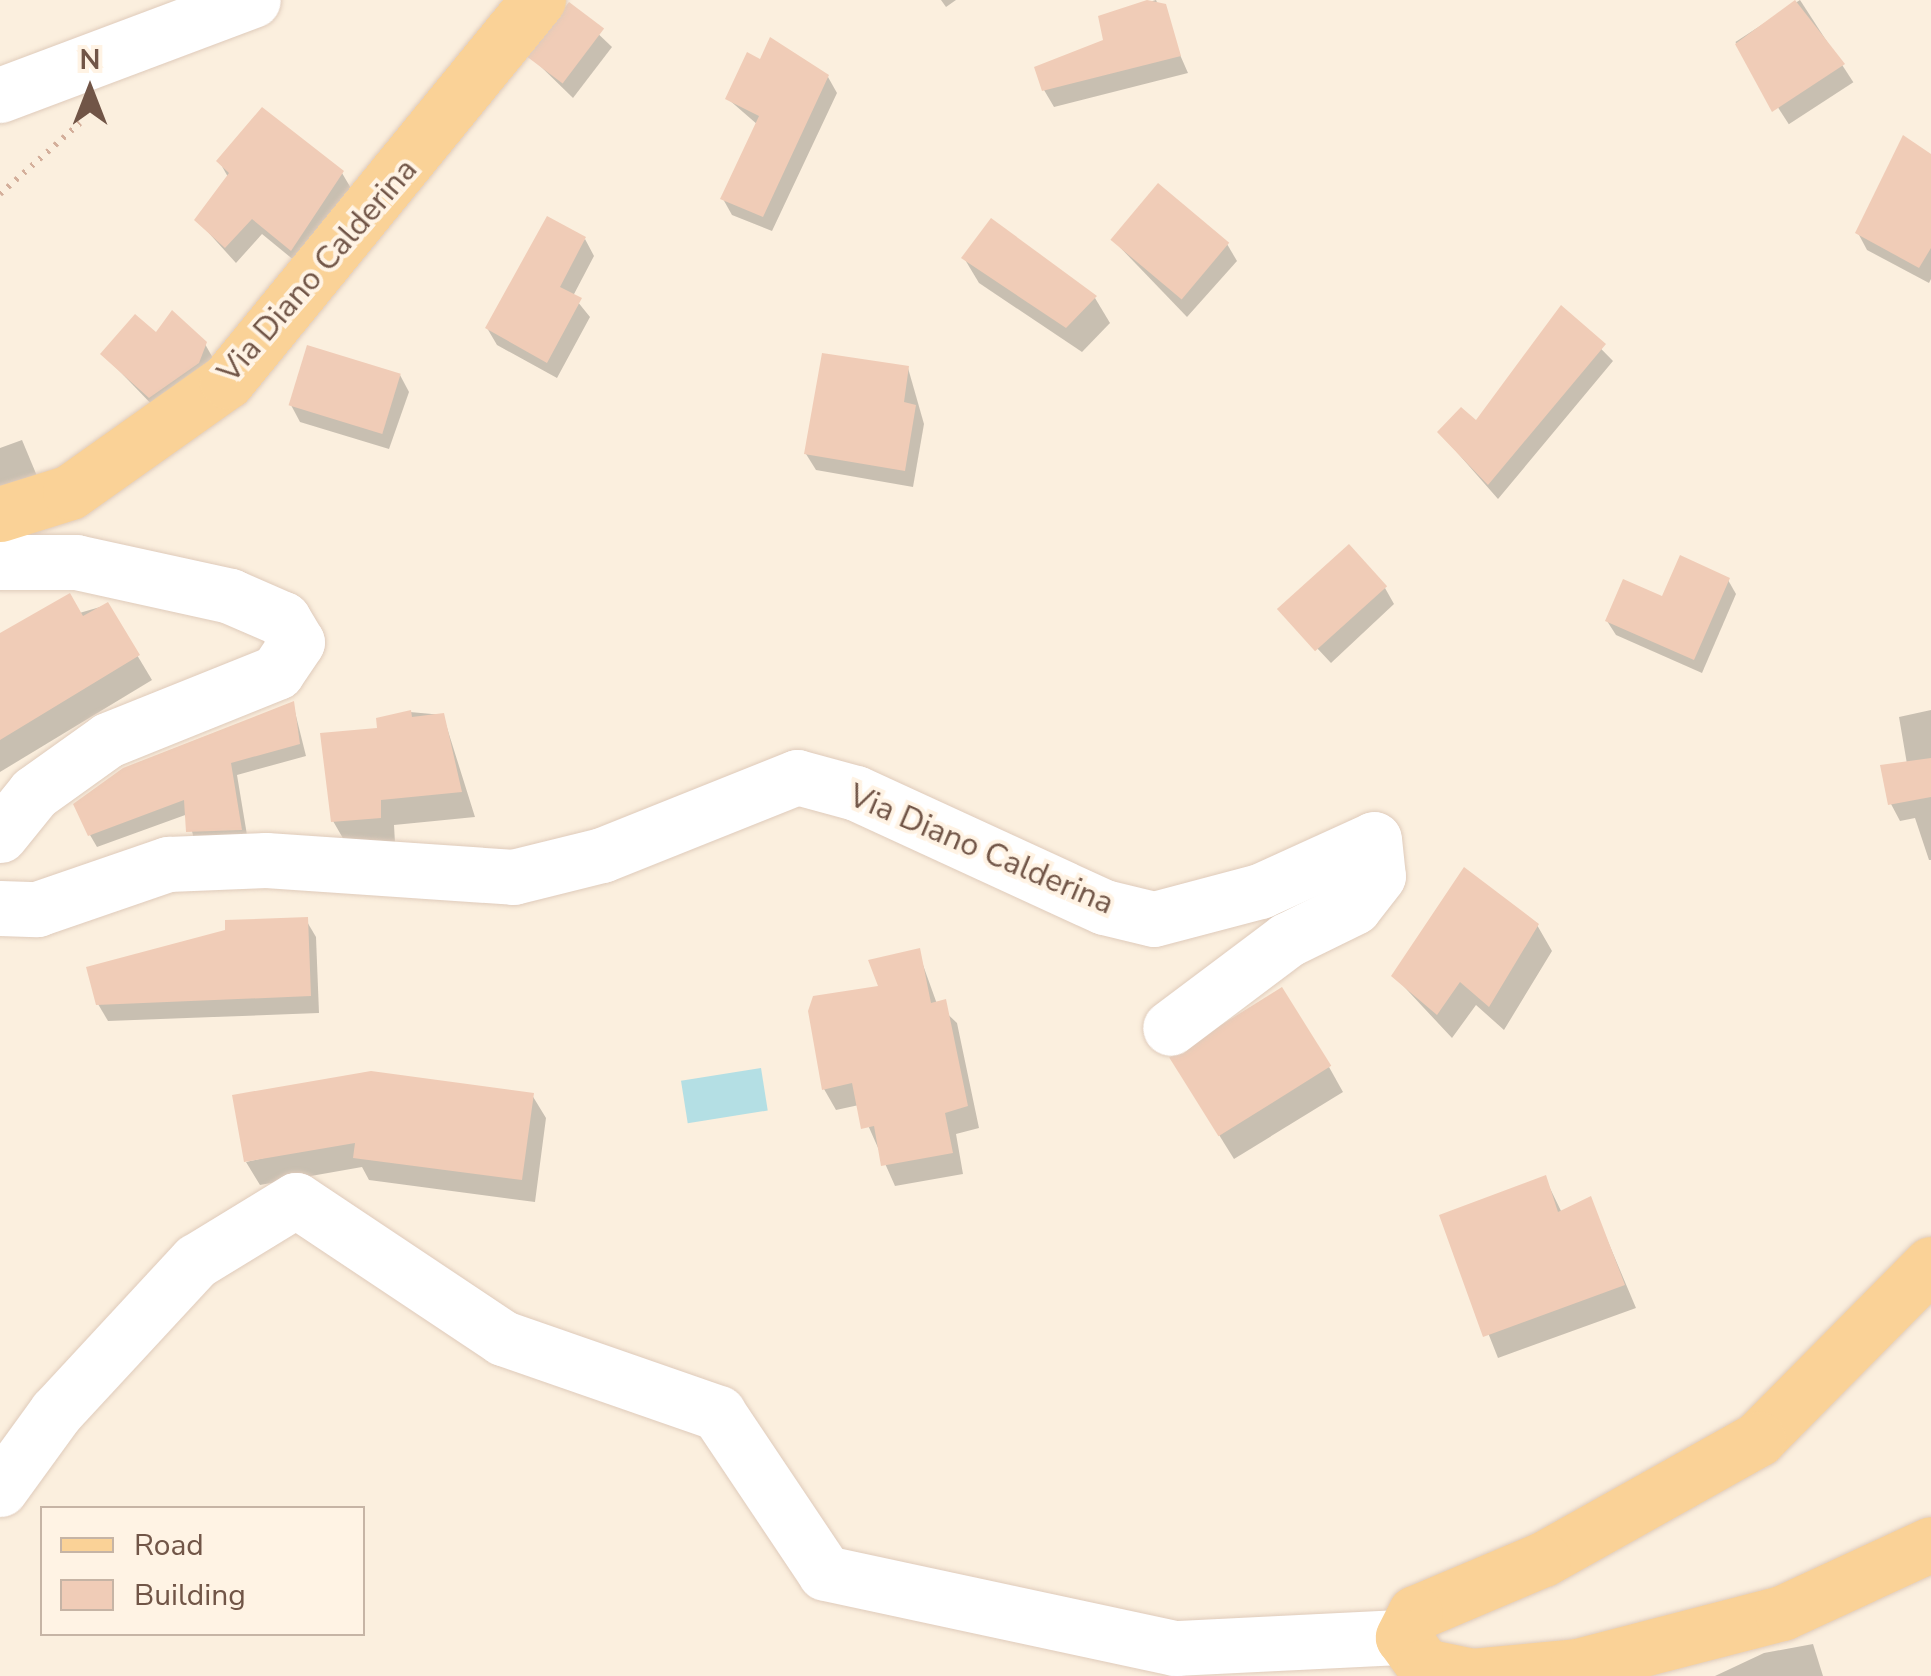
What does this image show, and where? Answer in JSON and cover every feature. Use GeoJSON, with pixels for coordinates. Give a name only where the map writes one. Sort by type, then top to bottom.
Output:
{"type":"FeatureCollection","features":[{"type":"Feature","properties":{"kind":"main road","name":"Via Diano Calderina"},"geometry":{"type":"LineString","coordinates":[[0,514],[86,482],[227,381],[538,0]]}},
{"type":"Feature","properties":{"kind":"main road"},"geometry":{"type":"LineString","coordinates":[[1931,1264],[1758,1440],[1544,1559],[1414,1613],[1403,1637],[1424,1666],[1472,1676],[1577,1666],[1782,1613],[1931,1544]]}},
{"type":"Feature","properties":{"kind":"street"},"geometry":{"type":"LineString","coordinates":[[0,95],[253,0]]}},
{"type":"Feature","properties":{"kind":"street"},"geometry":{"type":"LineString","coordinates":[[0,562],[76,562],[230,596],[283,618],[296,642],[277,672],[108,740],[34,794],[0,835]]}},
{"type":"Feature","properties":{"kind":"street","name":"Via Diano Calderina"},"geometry":{"type":"LineString","coordinates":[[0,908],[37,909],[168,864],[266,860],[512,877],[602,855],[797,778],[856,794],[1104,907],[1154,919],[1260,891],[1374,839],[1378,876],[1354,907],[1287,940],[1170,1028]]}},
{"type":"Feature","properties":{"kind":"street"},"geometry":{"type":"LineString","coordinates":[[0,1489],[56,1412],[196,1262],[296,1200],[503,1338],[718,1413],[825,1573],[1176,1648],[1403,1637]]}},
{"type":"Feature","properties":{"kind":"water"},"geometry":{"type":"Polygon","coordinates":[[[761,1068],[768,1110],[688,1123],[681,1081],[761,1068]]]}},
{"type":"Feature","properties":{"kind":"building"},"geometry":{"type":"Polygon","coordinates":[[[1147,0],[1166,4],[1181,56],[1042,91],[1034,67],[1103,40],[1098,16],[1147,0]]]}},
{"type":"Feature","properties":{"kind":"building"},"geometry":{"type":"Polygon","coordinates":[[[1795,0],[1845,64],[1772,112],[1735,44],[1795,0]]]}},
{"type":"Feature","properties":{"kind":"building"},"geometry":{"type":"Polygon","coordinates":[[[569,2],[604,28],[563,84],[527,57],[569,2]]]}},
{"type":"Feature","properties":{"kind":"building"},"geometry":{"type":"Polygon","coordinates":[[[770,37],[829,75],[763,217],[720,199],[759,116],[725,99],[747,52],[760,59],[770,37]]]}},
{"type":"Feature","properties":{"kind":"building"},"geometry":{"type":"Polygon","coordinates":[[[262,107],[344,171],[291,251],[252,219],[225,248],[194,220],[229,173],[216,161],[262,107]]]}},
{"type":"Feature","properties":{"kind":"building"},"geometry":{"type":"Polygon","coordinates":[[[1903,135],[1931,154],[1931,248],[1919,268],[1855,233],[1903,135]]]}},
{"type":"Feature","properties":{"kind":"building"},"geometry":{"type":"Polygon","coordinates":[[[1158,183],[1229,243],[1182,299],[1110,240],[1158,183]]]}},
{"type":"Feature","properties":{"kind":"building"},"geometry":{"type":"Polygon","coordinates":[[[547,216],[586,237],[560,287],[582,298],[547,363],[485,328],[547,216]]]}},
{"type":"Feature","properties":{"kind":"building"},"geometry":{"type":"Polygon","coordinates":[[[991,218],[1097,296],[1066,328],[961,258],[991,218]]]}},
{"type":"Feature","properties":{"kind":"building"},"geometry":{"type":"Polygon","coordinates":[[[1561,305],[1606,344],[1488,485],[1437,432],[1461,407],[1476,420],[1561,305]]]}},
{"type":"Feature","properties":{"kind":"building"},"geometry":{"type":"Polygon","coordinates":[[[172,310],[207,342],[199,363],[149,398],[100,354],[135,314],[156,332],[172,310]]]}},
{"type":"Feature","properties":{"kind":"building"},"geometry":{"type":"Polygon","coordinates":[[[307,345],[401,374],[382,434],[289,405],[307,345]]]}},
{"type":"Feature","properties":{"kind":"building"},"geometry":{"type":"Polygon","coordinates":[[[822,353],[909,366],[904,402],[916,405],[905,471],[804,454],[822,353]]]}},
{"type":"Feature","properties":{"kind":"building"},"geometry":{"type":"Polygon","coordinates":[[[1349,544],[1387,586],[1315,651],[1277,609],[1349,544]]]}},
{"type":"Feature","properties":{"kind":"building"},"geometry":{"type":"Polygon","coordinates":[[[1680,555],[1730,578],[1694,660],[1605,621],[1623,579],[1662,596],[1680,555]]]}},
{"type":"Feature","properties":{"kind":"building"},"geometry":{"type":"Polygon","coordinates":[[[70,593],[83,616],[108,602],[140,655],[0,740],[0,633],[70,593]]]}},
{"type":"Feature","properties":{"kind":"building"},"geometry":{"type":"Polygon","coordinates":[[[294,701],[300,744],[231,763],[242,830],[186,832],[184,800],[88,836],[73,804],[123,768],[294,701]]]}},
{"type":"Feature","properties":{"kind":"building"},"geometry":{"type":"Polygon","coordinates":[[[411,710],[412,717],[444,713],[462,792],[381,800],[381,818],[331,822],[320,733],[377,728],[376,718],[411,710]]]}},
{"type":"Feature","properties":{"kind":"building"},"geometry":{"type":"Polygon","coordinates":[[[1931,758],[1931,797],[1888,805],[1880,765],[1931,758]]]}},
{"type":"Feature","properties":{"kind":"building"},"geometry":{"type":"Polygon","coordinates":[[[1464,867],[1539,924],[1489,1007],[1460,982],[1437,1015],[1391,976],[1464,867]]]}},
{"type":"Feature","properties":{"kind":"building"},"geometry":{"type":"Polygon","coordinates":[[[308,917],[311,996],[96,1005],[86,967],[225,930],[225,920],[308,917]]]}},
{"type":"Feature","properties":{"kind":"building"},"geometry":{"type":"Polygon","coordinates":[[[920,948],[931,1003],[946,999],[968,1106],[945,1113],[953,1153],[881,1166],[874,1126],[861,1129],[852,1083],[822,1090],[808,1011],[813,996],[878,986],[868,960],[920,948]]]}},
{"type":"Feature","properties":{"kind":"building"},"geometry":{"type":"Polygon","coordinates":[[[1282,987],[1331,1066],[1218,1136],[1169,1057],[1282,987]]]}},
{"type":"Feature","properties":{"kind":"building"},"geometry":{"type":"Polygon","coordinates":[[[371,1071],[534,1093],[522,1180],[353,1158],[355,1143],[244,1162],[232,1095],[371,1071]]]}},
{"type":"Feature","properties":{"kind":"building"},"geometry":{"type":"Polygon","coordinates":[[[1546,1175],[1558,1212],[1591,1196],[1625,1285],[1483,1337],[1439,1215],[1546,1175]]]}}]}
